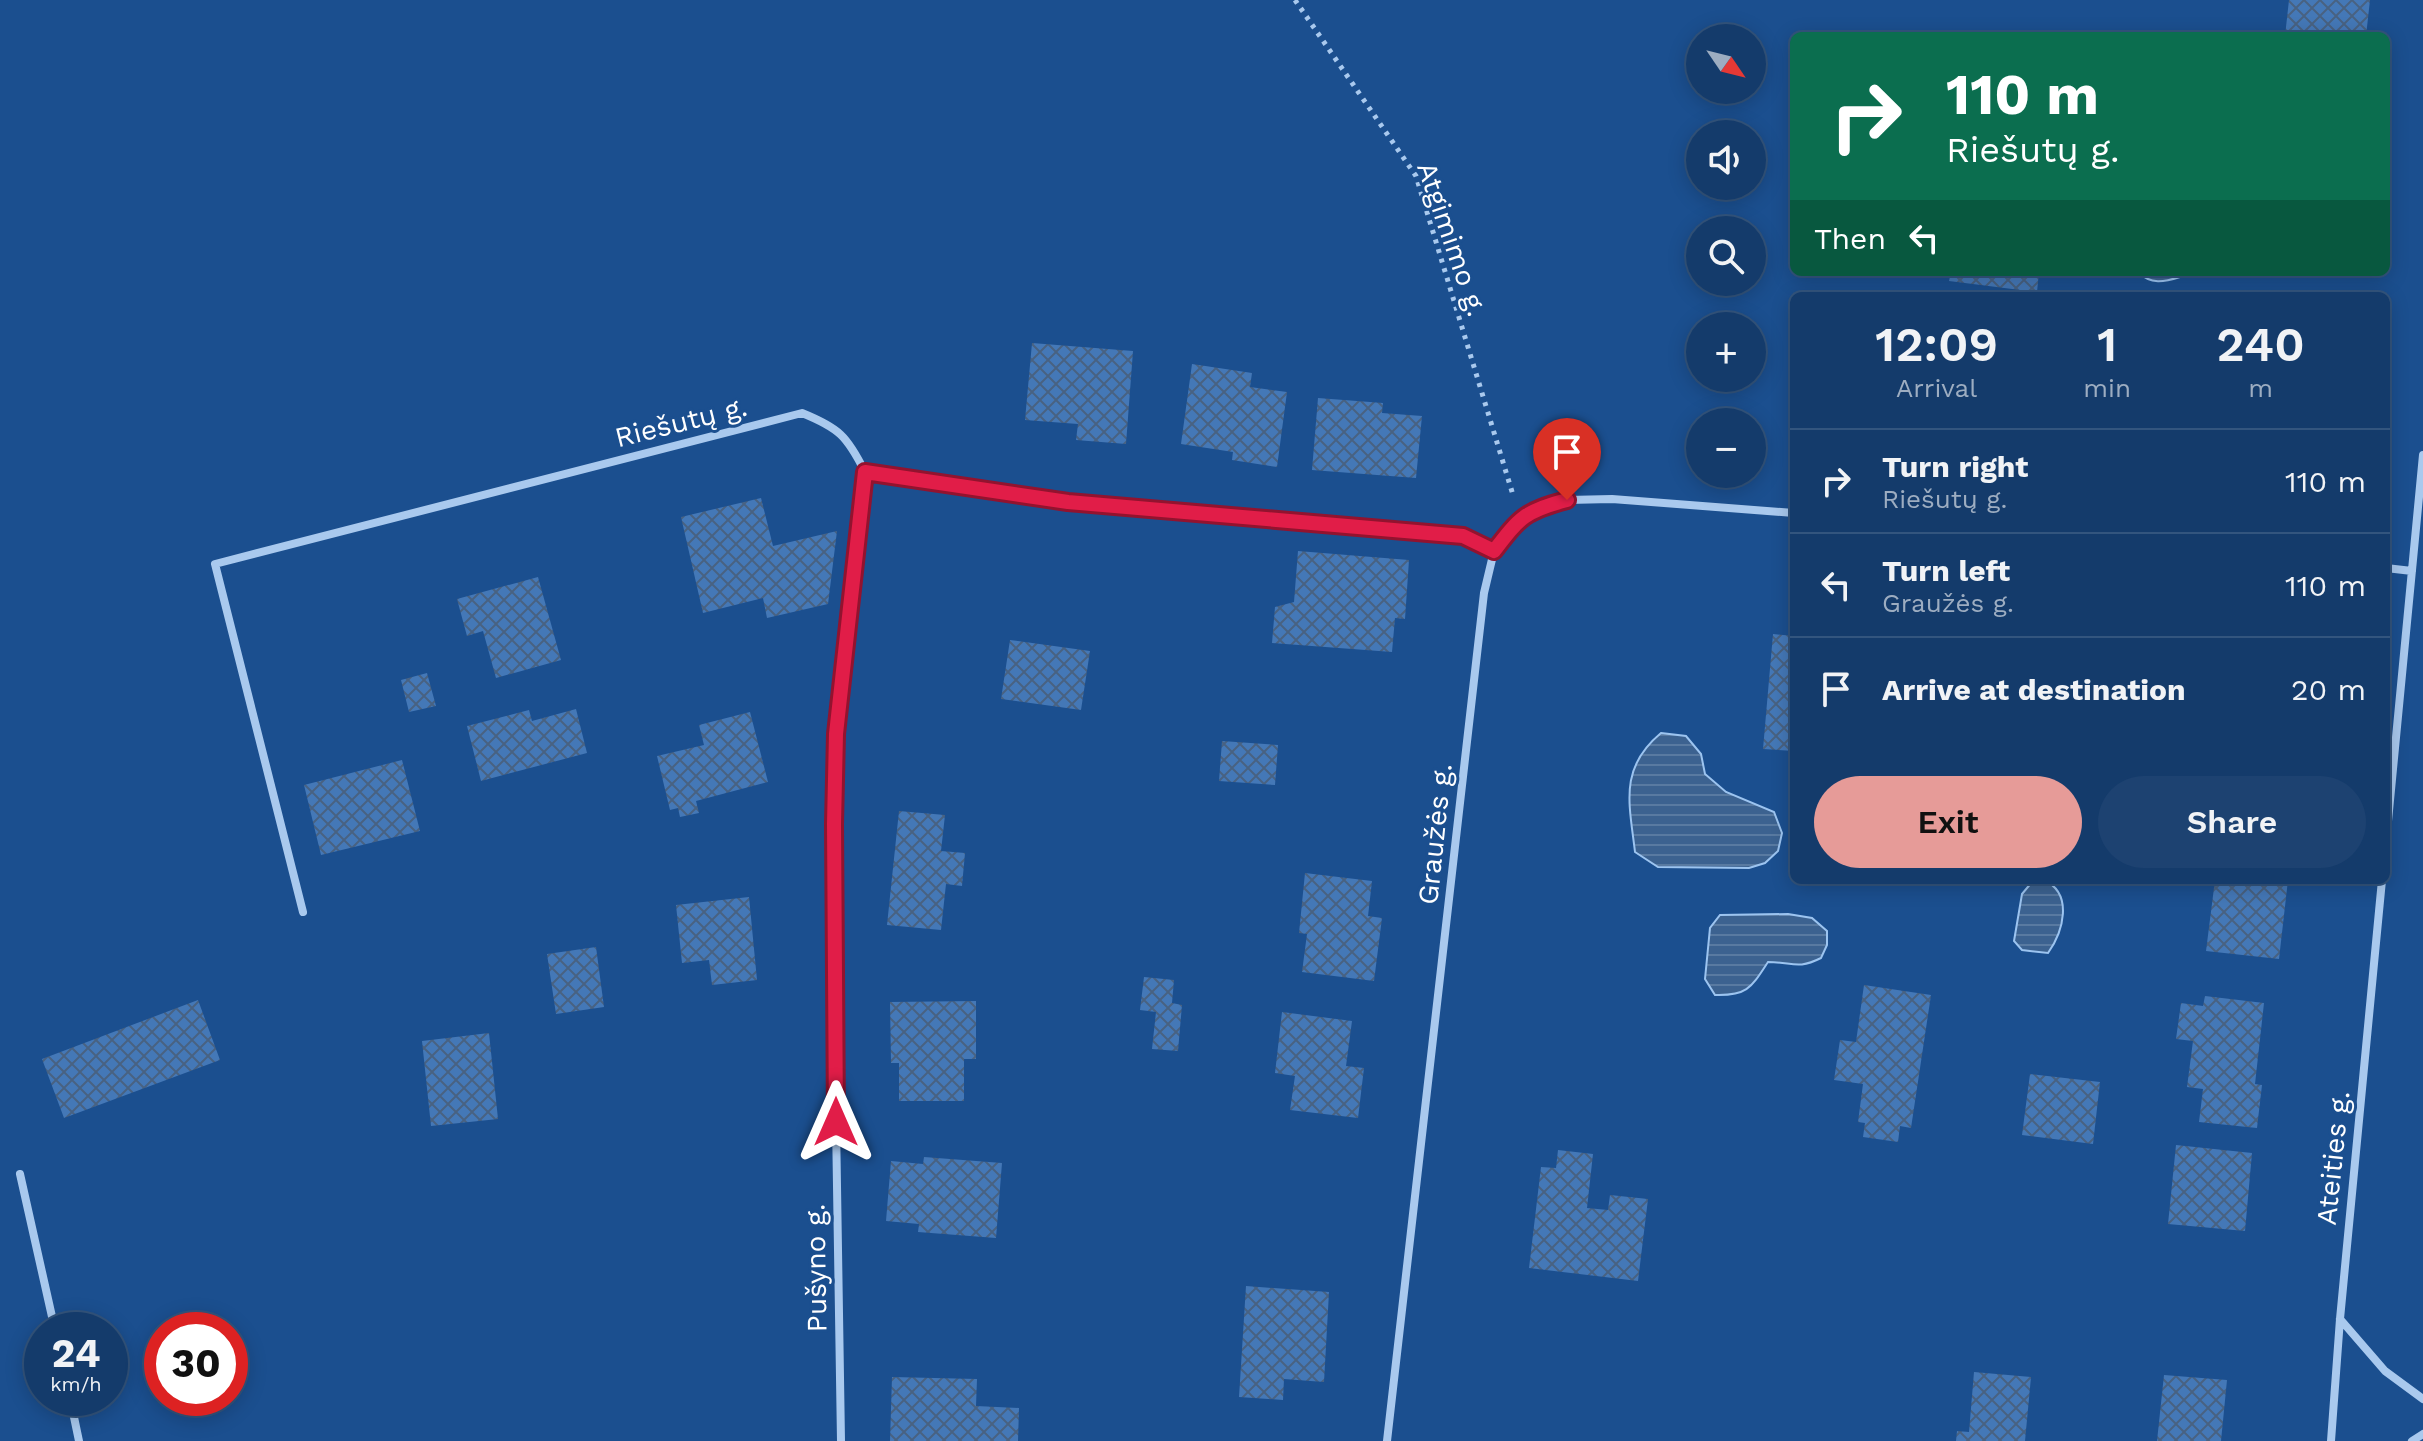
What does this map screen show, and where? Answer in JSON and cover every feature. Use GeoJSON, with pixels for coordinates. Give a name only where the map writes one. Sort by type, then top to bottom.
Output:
{"type":"FeatureCollection","features":[{"type":"Feature","properties":{"kind":"street","name":"Riešutų g."},"geometry":{"type":"LineString","coordinates":[[303,912],[215,564],[802,413],[829,424],[851,443],[865,472]]}},
{"type":"Feature","properties":{"kind":"street"},"geometry":{"type":"LineString","coordinates":[[2390,800],[2423,455]]}},
{"type":"Feature","properties":{"kind":"street"},"geometry":{"type":"LineString","coordinates":[[865,472],[1068,502],[1463,536],[1494,551]]}},
{"type":"Feature","properties":{"kind":"street","name":"Pušyno g."},"geometry":{"type":"LineString","coordinates":[[841,1441],[834,824],[836,734],[865,472]]}},
{"type":"Feature","properties":{"kind":"street"},"geometry":{"type":"LineString","coordinates":[[1520,517],[1542,506],[1567,500],[1612,499],[1790,513]]}},
{"type":"Feature","properties":{"kind":"street","name":"Graužės g."},"geometry":{"type":"LineString","coordinates":[[1387,1441],[1484,593],[1494,551],[1520,517]]}},
{"type":"Feature","properties":{"kind":"street"},"geometry":{"type":"LineString","coordinates":[[2390,568],[2412,571]]}},
{"type":"Feature","properties":{"kind":"street","name":"Ateities g."},"geometry":{"type":"LineString","coordinates":[[2331,1441],[2382,884]]}},
{"type":"Feature","properties":{"kind":"street"},"geometry":{"type":"LineString","coordinates":[[20,1174],[51,1312]]}},
{"type":"Feature","properties":{"kind":"street"},"geometry":{"type":"LineString","coordinates":[[2340,1319],[2385,1371],[2423,1399]]}},
{"type":"Feature","properties":{"kind":"street"},"geometry":{"type":"LineString","coordinates":[[74,1416],[79,1441]]}},
{"type":"Feature","properties":{"kind":"street"},"geometry":{"type":"LineString","coordinates":[[2412,1441],[2423,1434]]}},
{"type":"Feature","properties":{"kind":"path","name":"Atgimimo g."},"geometry":{"type":"LineString","coordinates":[[1295,0],[1416,176],[1520,517]]}},
{"type":"Feature","properties":{"kind":"water"},"geometry":{"type":"Polygon","coordinates":[[[2144,276],[2180,276],[2169,280],[2144,276]]]}},
{"type":"Feature","properties":{"kind":"water"},"geometry":{"type":"Polygon","coordinates":[[[1661,733],[1686,736],[1701,754],[1705,774],[1726,792],[1774,812],[1782,833],[1778,851],[1765,863],[1749,868],[1658,867],[1635,852],[1630,802],[1633,773],[1638,759],[1661,733]]]}},
{"type":"Feature","properties":{"kind":"water"},"geometry":{"type":"Polygon","coordinates":[[[2030,884],[2050,884],[2059,894],[2063,914],[2058,935],[2048,953],[2022,950],[2014,941],[2022,894],[2030,884]]]}},
{"type":"Feature","properties":{"kind":"water"},"geometry":{"type":"Polygon","coordinates":[[[1788,914],[1812,918],[1827,931],[1827,945],[1821,958],[1800,965],[1768,962],[1747,989],[1734,994],[1715,995],[1705,979],[1710,928],[1720,915],[1788,914]]]}},
{"type":"Feature","properties":{"kind":"building"},"geometry":{"type":"Polygon","coordinates":[[[2289,0],[2370,0],[2366,32],[2285,32],[2289,0]]]}},
{"type":"Feature","properties":{"kind":"building"},"geometry":{"type":"Polygon","coordinates":[[[1950,276],[2039,276],[2037,292],[1949,281],[1950,276]]]}},
{"type":"Feature","properties":{"kind":"building"},"geometry":{"type":"Polygon","coordinates":[[[1032,343],[1133,351],[1126,444],[1076,440],[1078,424],[1025,420],[1032,343]]]}},
{"type":"Feature","properties":{"kind":"building"},"geometry":{"type":"Polygon","coordinates":[[[1192,364],[1252,373],[1250,387],[1287,392],[1277,467],[1232,460],[1233,452],[1181,444],[1192,364]]]}},
{"type":"Feature","properties":{"kind":"building"},"geometry":{"type":"Polygon","coordinates":[[[1318,398],[1383,403],[1382,413],[1422,416],[1416,478],[1312,470],[1318,398]]]}},
{"type":"Feature","properties":{"kind":"building"},"geometry":{"type":"Polygon","coordinates":[[[761,498],[773,546],[837,531],[828,604],[767,618],[763,598],[703,613],[681,517],[761,498]]]}},
{"type":"Feature","properties":{"kind":"building"},"geometry":{"type":"Polygon","coordinates":[[[1298,551],[1409,560],[1405,619],[1395,618],[1392,652],[1272,643],[1275,607],[1294,602],[1298,551]]]}},
{"type":"Feature","properties":{"kind":"building"},"geometry":{"type":"Polygon","coordinates":[[[538,577],[561,660],[496,678],[483,631],[467,636],[457,599],[538,577]]]}},
{"type":"Feature","properties":{"kind":"building"},"geometry":{"type":"Polygon","coordinates":[[[1773,634],[1790,636],[1790,751],[1763,749],[1773,634]]]}},
{"type":"Feature","properties":{"kind":"building"},"geometry":{"type":"Polygon","coordinates":[[[1010,640],[1090,651],[1081,710],[1001,699],[1010,640]]]}},
{"type":"Feature","properties":{"kind":"building"},"geometry":{"type":"Polygon","coordinates":[[[427,673],[436,706],[409,712],[401,680],[427,673]]]}},
{"type":"Feature","properties":{"kind":"building"},"geometry":{"type":"Polygon","coordinates":[[[576,709],[587,753],[481,781],[467,726],[529,710],[532,721],[576,709]]]}},
{"type":"Feature","properties":{"kind":"building"},"geometry":{"type":"Polygon","coordinates":[[[750,712],[768,782],[696,801],[699,813],[680,817],[678,808],[670,810],[657,756],[704,745],[699,725],[750,712]]]}},
{"type":"Feature","properties":{"kind":"building"},"geometry":{"type":"Polygon","coordinates":[[[1222,741],[1278,745],[1275,785],[1219,781],[1222,741]]]}},
{"type":"Feature","properties":{"kind":"building"},"geometry":{"type":"Polygon","coordinates":[[[402,760],[420,831],[321,855],[304,785],[402,760]]]}},
{"type":"Feature","properties":{"kind":"building"},"geometry":{"type":"Polygon","coordinates":[[[899,811],[945,815],[941,851],[965,853],[962,886],[946,884],[941,930],[887,925],[899,811]]]}},
{"type":"Feature","properties":{"kind":"building"},"geometry":{"type":"Polygon","coordinates":[[[1305,873],[1372,881],[1368,916],[1382,918],[1374,981],[1302,972],[1307,934],[1299,933],[1305,873]]]}},
{"type":"Feature","properties":{"kind":"building"},"geometry":{"type":"Polygon","coordinates":[[[2214,884],[2288,884],[2279,959],[2206,951],[2214,884]]]}},
{"type":"Feature","properties":{"kind":"building"},"geometry":{"type":"Polygon","coordinates":[[[749,897],[757,980],[712,985],[709,960],[682,963],[676,905],[749,897]]]}},
{"type":"Feature","properties":{"kind":"building"},"geometry":{"type":"Polygon","coordinates":[[[596,947],[604,1007],[556,1014],[547,954],[596,947]]]}},
{"type":"Feature","properties":{"kind":"building"},"geometry":{"type":"Polygon","coordinates":[[[1144,977],[1174,980],[1172,1003],[1182,1005],[1178,1051],[1152,1049],[1156,1012],[1140,1010],[1144,977]]]}},
{"type":"Feature","properties":{"kind":"building"},"geometry":{"type":"Polygon","coordinates":[[[1864,985],[1931,995],[1911,1128],[1900,1126],[1898,1142],[1863,1137],[1865,1123],[1858,1122],[1863,1084],[1834,1080],[1840,1040],[1856,1042],[1864,985]]]}},
{"type":"Feature","properties":{"kind":"building"},"geometry":{"type":"Polygon","coordinates":[[[2205,996],[2264,1003],[2255,1084],[2262,1085],[2257,1128],[2199,1122],[2203,1089],[2187,1087],[2193,1041],[2176,1039],[2181,1003],[2203,1006],[2205,996]]]}},
{"type":"Feature","properties":{"kind":"building"},"geometry":{"type":"Polygon","coordinates":[[[198,1000],[220,1060],[64,1118],[42,1059],[198,1000]]]}},
{"type":"Feature","properties":{"kind":"building"},"geometry":{"type":"Polygon","coordinates":[[[976,1001],[976,1059],[964,1059],[964,1101],[899,1101],[899,1063],[891,1063],[890,1002],[976,1001]]]}},
{"type":"Feature","properties":{"kind":"building"},"geometry":{"type":"Polygon","coordinates":[[[1282,1012],[1352,1021],[1346,1066],[1364,1068],[1358,1118],[1290,1110],[1295,1076],[1275,1073],[1282,1012]]]}},
{"type":"Feature","properties":{"kind":"building"},"geometry":{"type":"Polygon","coordinates":[[[489,1033],[498,1119],[431,1126],[422,1041],[489,1033]]]}},
{"type":"Feature","properties":{"kind":"building"},"geometry":{"type":"Polygon","coordinates":[[[2030,1074],[2100,1082],[2093,1144],[2022,1135],[2030,1074]]]}},
{"type":"Feature","properties":{"kind":"building"},"geometry":{"type":"Polygon","coordinates":[[[2176,1145],[2252,1153],[2245,1231],[2168,1224],[2176,1145]]]}},
{"type":"Feature","properties":{"kind":"building"},"geometry":{"type":"Polygon","coordinates":[[[1558,1150],[1593,1154],[1587,1208],[1608,1210],[1610,1195],[1648,1199],[1638,1281],[1529,1268],[1541,1167],[1556,1168],[1558,1150]]]}},
{"type":"Feature","properties":{"kind":"building"},"geometry":{"type":"Polygon","coordinates":[[[924,1157],[1002,1163],[996,1238],[918,1232],[919,1224],[886,1221],[891,1161],[923,1164],[924,1157]]]}},
{"type":"Feature","properties":{"kind":"building"},"geometry":{"type":"Polygon","coordinates":[[[1246,1286],[1329,1292],[1324,1382],[1284,1379],[1283,1400],[1239,1397],[1246,1286]]]}},
{"type":"Feature","properties":{"kind":"building"},"geometry":{"type":"Polygon","coordinates":[[[1974,1372],[2031,1377],[2025,1441],[1956,1441],[1957,1431],[1969,1432],[1974,1372]]]}},
{"type":"Feature","properties":{"kind":"building"},"geometry":{"type":"Polygon","coordinates":[[[2164,1375],[2227,1380],[2221,1441],[2157,1441],[2164,1375]]]}},
{"type":"Feature","properties":{"kind":"building"},"geometry":{"type":"Polygon","coordinates":[[[892,1377],[977,1379],[976,1406],[1019,1408],[1018,1441],[890,1441],[892,1377]]]}},
{"type":"Feature","properties":{"kind":"route"},"geometry":{"type":"LineString","coordinates":[[836,1122],[836,734],[865,472],[1068,502],[1463,536],[1494,551],[1520,517],[1542,506],[1567,500]]}}]}
